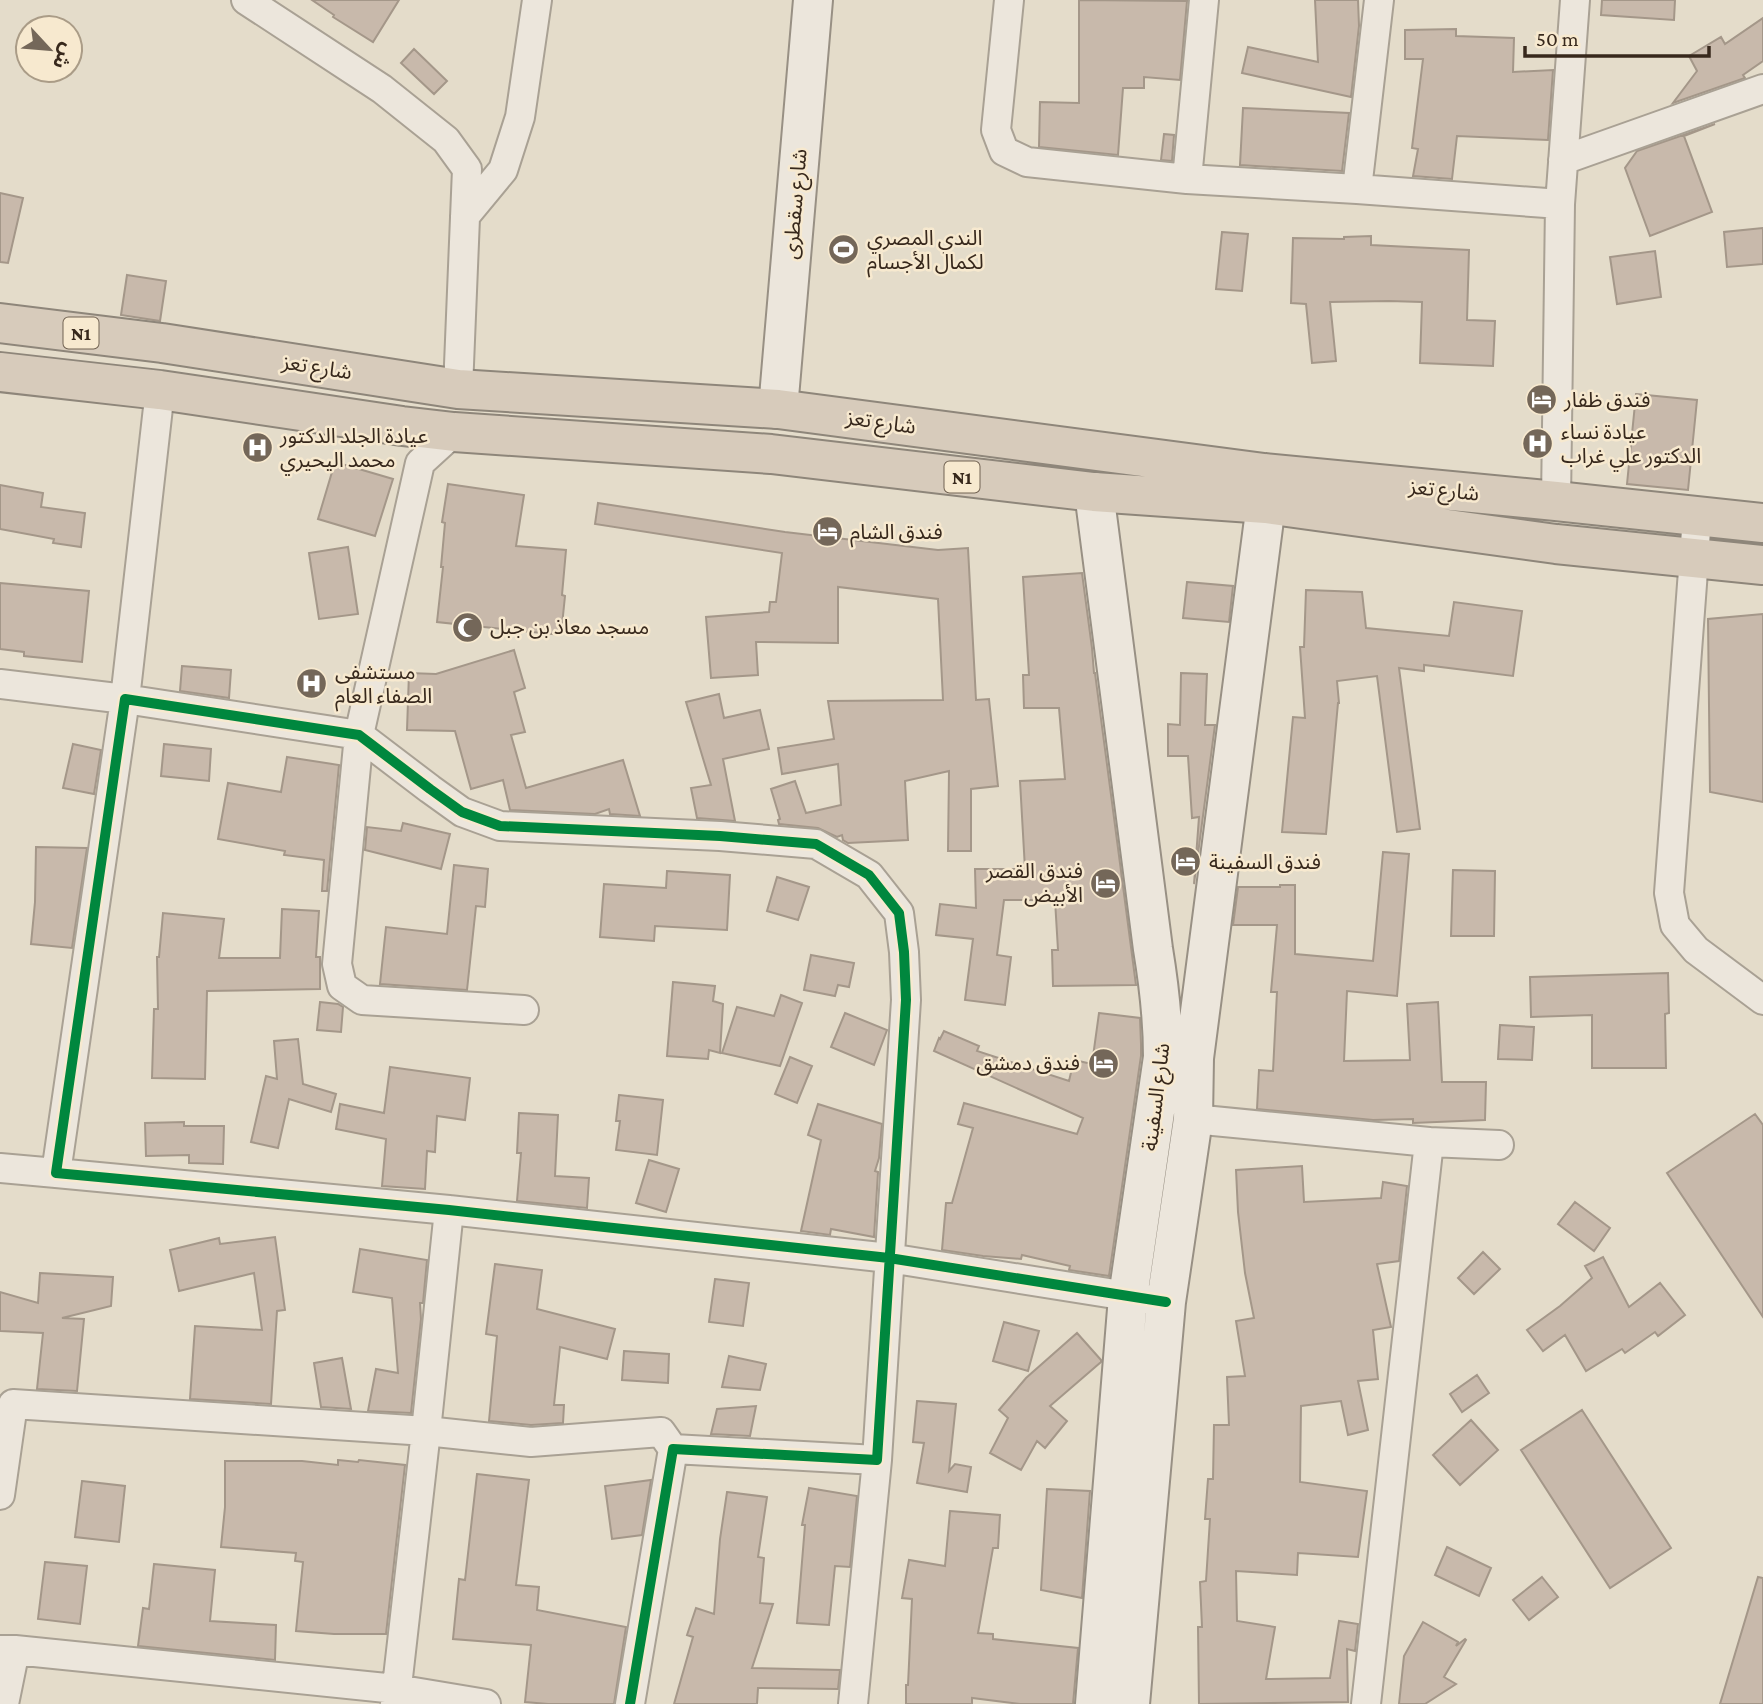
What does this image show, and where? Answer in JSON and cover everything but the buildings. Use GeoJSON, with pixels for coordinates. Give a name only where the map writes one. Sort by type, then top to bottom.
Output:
{"type":"FeatureCollection","features":[{"type":"Feature","properties":{"kind":"highway","name":"شارع تعز"},"geometry":{"type":"LineString","coordinates":[[0,323],[163,343],[458,389],[778,409],[1264,473],[1763,523]]}},
{"type":"Feature","properties":{"kind":"highway"},"geometry":{"type":"LineString","coordinates":[[160,390],[163,343]]}},
{"type":"Feature","properties":{"kind":"highway","name":"شارع تعز"},"geometry":{"type":"LineString","coordinates":[[0,372],[160,390],[454,432],[771,454],[1094,492],[1266,504],[1556,544],[1763,565]]}},
{"type":"Feature","properties":{"kind":"highway"},"geometry":{"type":"LineString","coordinates":[[771,454],[778,409]]}},
{"type":"Feature","properties":{"kind":"street"},"geometry":{"type":"LineString","coordinates":[[246,0],[382,89],[446,140],[467,169],[458,389]]}},
{"type":"Feature","properties":{"kind":"street"},"geometry":{"type":"LineString","coordinates":[[465,216],[503,170],[520,117],[537,0]]}},
{"type":"Feature","properties":{"kind":"street","name":"شارع سقطرى"},"geometry":{"type":"LineString","coordinates":[[778,409],[813,0]]}},
{"type":"Feature","properties":{"kind":"street"},"geometry":{"type":"LineString","coordinates":[[1009,0],[996,130],[1004,151],[1027,162],[1187,179],[1357,188],[1560,204]]}},
{"type":"Feature","properties":{"kind":"street"},"geometry":{"type":"LineString","coordinates":[[1187,179],[1205,0]]}},
{"type":"Feature","properties":{"kind":"street"},"geometry":{"type":"LineString","coordinates":[[1357,188],[1379,0]]}},
{"type":"Feature","properties":{"kind":"street"},"geometry":{"type":"LineString","coordinates":[[1556,501],[1560,204],[1574,0]]}},
{"type":"Feature","properties":{"kind":"street"},"geometry":{"type":"LineString","coordinates":[[1563,160],[1763,89]]}},
{"type":"Feature","properties":{"kind":"street"},"geometry":{"type":"LineString","coordinates":[[56,1173],[125,699],[160,390]]}},
{"type":"Feature","properties":{"kind":"street"},"geometry":{"type":"LineString","coordinates":[[402,426],[420,463]]}},
{"type":"Feature","properties":{"kind":"street"},"geometry":{"type":"LineString","coordinates":[[454,432],[420,463],[359,735],[337,964],[342,986],[362,1000],[524,1010]]}},
{"type":"Feature","properties":{"kind":"street","name":"شارع السفينة"},"geometry":{"type":"LineString","coordinates":[[1094,492],[1163,1020],[1178,1057],[1193,1119],[1166,1302],[1130,1704]]}},
{"type":"Feature","properties":{"kind":"street","name":"شارع السفينة"},"geometry":{"type":"LineString","coordinates":[[1095,1704],[1128,1297],[1178,1057],[1266,504]]}},
{"type":"Feature","properties":{"kind":"street"},"geometry":{"type":"LineString","coordinates":[[1697,517],[1669,893],[1675,925],[1696,950],[1763,1000]]}},
{"type":"Feature","properties":{"kind":"street"},"geometry":{"type":"LineString","coordinates":[[0,684],[125,699],[359,735],[462,812],[500,826],[720,836],[816,844],[869,875],[899,913],[904,952],[905,999],[877,1460],[853,1704]]}},
{"type":"Feature","properties":{"kind":"street"},"geometry":{"type":"LineString","coordinates":[[1193,1119],[1429,1142],[1499,1145]]}},
{"type":"Feature","properties":{"kind":"street"},"geometry":{"type":"LineString","coordinates":[[1366,1704],[1429,1142]]}},
{"type":"Feature","properties":{"kind":"street"},"geometry":{"type":"LineString","coordinates":[[0,1168],[449,1210],[889,1258],[1166,1302]]}},
{"type":"Feature","properties":{"kind":"street"},"geometry":{"type":"LineString","coordinates":[[395,1697],[449,1210]]}},
{"type":"Feature","properties":{"kind":"street"},"geometry":{"type":"LineString","coordinates":[[0,1495],[13,1404],[426,1431],[531,1443],[661,1432],[673,1449],[630,1704]]}},
{"type":"Feature","properties":{"kind":"street"},"geometry":{"type":"LineString","coordinates":[[673,1449],[877,1460]]}},
{"type":"Feature","properties":{"kind":"street"},"geometry":{"type":"LineString","coordinates":[[4,1704],[7,1650],[395,1697],[486,1704]]}},
{"type":"Feature","properties":{"kind":"cycle path"},"geometry":{"type":"LineString","coordinates":[[630,1704],[673,1449],[877,1460],[906,1000],[899,913],[869,875],[816,844],[720,836],[500,826],[462,812],[359,735],[125,699],[56,1173],[449,1210],[889,1258],[1166,1302]]}},
{"type":"Feature","properties":{"kind":"place","name":"الندي المصري لكمال الأجسام"},"geometry":{"type":"Point","coordinates":[844,250]}},
{"type":"Feature","properties":{"kind":"place","name":"فندق ظفار"},"geometry":{"type":"Point","coordinates":[1541,400]}},
{"type":"Feature","properties":{"kind":"place","name":"عيادة نساء الدكتور علي غراب"},"geometry":{"type":"Point","coordinates":[1538,444]}},
{"type":"Feature","properties":{"kind":"place","name":"عيادة الجلد الدكتور محمد اليحيري"},"geometry":{"type":"Point","coordinates":[257,448]}},
{"type":"Feature","properties":{"kind":"place","name":"فندق الشام"},"geometry":{"type":"Point","coordinates":[827,532]}},
{"type":"Feature","properties":{"kind":"place","name":"مسجد معاذ بن جبل"},"geometry":{"type":"Point","coordinates":[467,627]}},
{"type":"Feature","properties":{"kind":"place","name":"مستشفى الصفاء العام"},"geometry":{"type":"Point","coordinates":[312,684]}},
{"type":"Feature","properties":{"kind":"place","name":"فندق السفينة"},"geometry":{"type":"Point","coordinates":[1186,862]}},
{"type":"Feature","properties":{"kind":"place","name":"فندق القصر الأبيض"},"geometry":{"type":"Point","coordinates":[1106,883]}},
{"type":"Feature","properties":{"kind":"place","name":"فندق دمشق"},"geometry":{"type":"Point","coordinates":[1103,1063]}}]}
